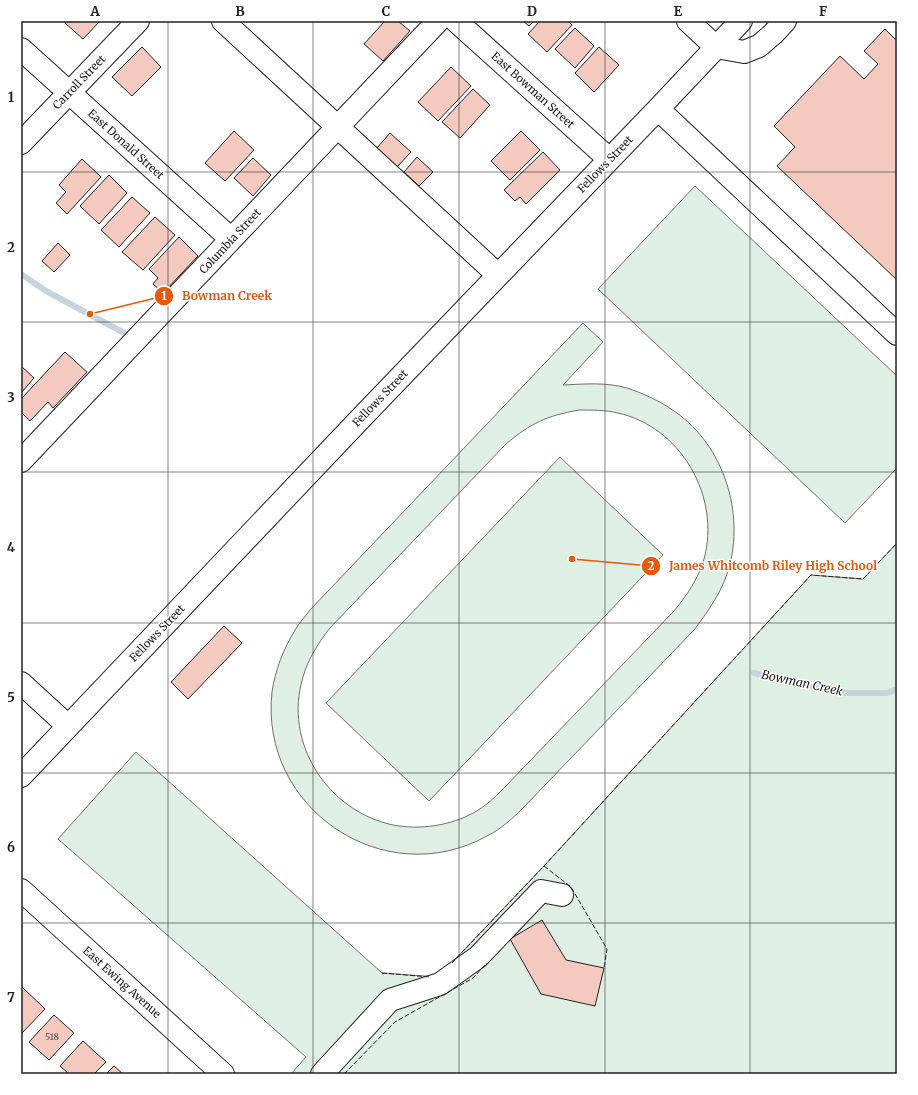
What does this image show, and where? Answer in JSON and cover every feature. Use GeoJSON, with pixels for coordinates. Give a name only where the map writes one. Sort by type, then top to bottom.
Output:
{"type":"FeatureCollection","features":[{"type":"Feature","properties":{"kind":"street","name":"Carroll Street"},"geometry":{"type":"LineString","coordinates":[[21,143],[138,21]]}},
{"type":"Feature","properties":{"kind":"street"},"geometry":{"type":"LineString","coordinates":[[223,21],[498,275]]}},
{"type":"Feature","properties":{"kind":"street","name":"Columbia Street"},"geometry":{"type":"LineString","coordinates":[[21,461],[438,21]]}},
{"type":"Feature","properties":{"kind":"street","name":"East Bowman Street"},"geometry":{"type":"LineString","coordinates":[[456,21],[609,159]]}},
{"type":"Feature","properties":{"kind":"street"},"geometry":{"type":"LineString","coordinates":[[688,21],[716,47],[744,52],[759,46],[785,21]]}},
{"type":"Feature","properties":{"kind":"street","name":"Fellows Street"},"geometry":{"type":"LineString","coordinates":[[21,776],[741,21]]}},
{"type":"Feature","properties":{"kind":"street","name":"East Donald Street"},"geometry":{"type":"LineString","coordinates":[[21,49],[231,239]]}},
{"type":"Feature","properties":{"kind":"street"},"geometry":{"type":"LineString","coordinates":[[658,109],[897,334]]}},
{"type":"Feature","properties":{"kind":"street"},"geometry":{"type":"LineString","coordinates":[[21,683],[68,726]]}},
{"type":"Feature","properties":{"kind":"street","name":"East Ewing Avenue"},"geometry":{"type":"LineString","coordinates":[[21,890],[223,1074]]}},
{"type":"Feature","properties":{"kind":"street"},"geometry":{"type":"LineString","coordinates":[[322,1074],[390,1000],[440,984],[478,957],[542,891],[562,895]]}},
{"type":"Feature","properties":{"kind":"green space"},"geometry":{"type":"Polygon","coordinates":[[[695,186],[897,376],[897,468],[845,523],[598,289],[695,186]]]}},
{"type":"Feature","properties":{"kind":"green space"},"geometry":{"type":"Polygon","coordinates":[[[583,323],[603,342],[563,385],[595,384],[619,386],[650,397],[671,409],[688,423],[703,439],[715,457],[731,498],[734,520],[734,542],[730,564],[720,591],[694,630],[515,816],[502,827],[487,836],[448,851],[408,854],[370,846],[336,829],[307,804],[286,771],[273,734],[272,692],[275,676],[284,652],[297,627],[310,610],[583,323]],[[579,410],[540,421],[523,431],[506,444],[329,629],[317,646],[305,670],[298,701],[299,726],[305,749],[316,770],[330,789],[348,805],[369,817],[393,825],[424,827],[455,821],[483,807],[503,789],[674,611],[688,593],[695,580],[702,566],[708,536],[707,512],[701,489],[691,468],[677,449],[660,433],[640,421],[613,412],[579,410]]]}},
{"type":"Feature","properties":{"kind":"green space"},"geometry":{"type":"Polygon","coordinates":[[[560,457],[663,555],[429,801],[326,703],[560,457]]]}},
{"type":"Feature","properties":{"kind":"green space"},"geometry":{"type":"Polygon","coordinates":[[[897,543],[897,1074],[291,1074],[306,1057],[58,839],[136,752],[382,973],[438,977],[544,866],[811,575],[863,579],[897,543]]]}},
{"type":"Feature","properties":{"kind":"building"},"geometry":{"type":"Polygon","coordinates":[[[67,21],[100,21],[83,39],[65,23],[67,21]]]}},
{"type":"Feature","properties":{"kind":"building"},"geometry":{"type":"Polygon","coordinates":[[[385,21],[398,21],[410,31],[383,61],[364,44],[385,21]]]}},
{"type":"Feature","properties":{"kind":"building"},"geometry":{"type":"Polygon","coordinates":[[[523,21],[534,21],[529,26],[523,21]]]}},
{"type":"Feature","properties":{"kind":"building"},"geometry":{"type":"Polygon","coordinates":[[[540,21],[568,21],[572,25],[547,52],[528,34],[540,21]]]}},
{"type":"Feature","properties":{"kind":"building"},"geometry":{"type":"Polygon","coordinates":[[[575,28],[594,46],[575,68],[555,49],[575,28]]]}},
{"type":"Feature","properties":{"kind":"building"},"geometry":{"type":"Polygon","coordinates":[[[885,29],[897,41],[897,280],[777,166],[795,147],[774,126],[840,56],[864,79],[878,64],[864,51],[885,29]]]}},
{"type":"Feature","properties":{"kind":"building"},"geometry":{"type":"Polygon","coordinates":[[[142,47],[161,67],[132,96],[112,77],[142,47]]]}},
{"type":"Feature","properties":{"kind":"building"},"geometry":{"type":"Polygon","coordinates":[[[599,47],[619,65],[594,92],[575,73],[599,47]]]}},
{"type":"Feature","properties":{"kind":"building"},"geometry":{"type":"Polygon","coordinates":[[[451,67],[471,86],[438,121],[418,102],[451,67]]]}},
{"type":"Feature","properties":{"kind":"building"},"geometry":{"type":"Polygon","coordinates":[[[473,89],[490,105],[460,138],[442,122],[473,89]]]}},
{"type":"Feature","properties":{"kind":"building"},"geometry":{"type":"Polygon","coordinates":[[[234,131],[254,150],[225,181],[205,163],[234,131]]]}},
{"type":"Feature","properties":{"kind":"building"},"geometry":{"type":"Polygon","coordinates":[[[521,131],[540,150],[510,180],[491,161],[521,131]]]}},
{"type":"Feature","properties":{"kind":"building"},"geometry":{"type":"Polygon","coordinates":[[[390,133],[411,152],[396,168],[376,149],[390,133]]]}},
{"type":"Feature","properties":{"kind":"building"},"geometry":{"type":"Polygon","coordinates":[[[543,152],[560,170],[526,204],[520,197],[515,201],[504,190],[543,152]]]}},
{"type":"Feature","properties":{"kind":"building"},"geometry":{"type":"Polygon","coordinates":[[[417,157],[433,172],[419,186],[404,172],[417,157]]]}},
{"type":"Feature","properties":{"kind":"building"},"geometry":{"type":"Polygon","coordinates":[[[253,158],[271,175],[253,196],[234,178],[253,158]]]}},
{"type":"Feature","properties":{"kind":"building"},"geometry":{"type":"Polygon","coordinates":[[[82,159],[101,177],[67,214],[56,203],[66,192],[59,185],[82,159]]]}},
{"type":"Feature","properties":{"kind":"building"},"geometry":{"type":"Polygon","coordinates":[[[109,175],[127,193],[99,224],[80,206],[109,175]]]}},
{"type":"Feature","properties":{"kind":"building"},"geometry":{"type":"Polygon","coordinates":[[[132,197],[150,213],[119,247],[101,230],[132,197]]]}},
{"type":"Feature","properties":{"kind":"building"},"geometry":{"type":"Polygon","coordinates":[[[155,217],[175,235],[143,270],[122,252],[155,217]]]}},
{"type":"Feature","properties":{"kind":"building"},"geometry":{"type":"Polygon","coordinates":[[[179,237],[198,256],[163,293],[153,284],[158,278],[149,269],[179,237]]]}},
{"type":"Feature","properties":{"kind":"building"},"geometry":{"type":"Polygon","coordinates":[[[58,243],[70,255],[54,272],[42,261],[58,243]]]}},
{"type":"Feature","properties":{"kind":"building"},"geometry":{"type":"Polygon","coordinates":[[[65,352],[87,372],[53,408],[48,402],[30,421],[21,412],[21,399],[65,352]]]}},
{"type":"Feature","properties":{"kind":"building"},"geometry":{"type":"Polygon","coordinates":[[[21,366],[34,378],[21,393],[21,366]]]}},
{"type":"Feature","properties":{"kind":"building"},"geometry":{"type":"Polygon","coordinates":[[[224,626],[242,643],[188,699],[171,682],[224,626]]]}},
{"type":"Feature","properties":{"kind":"building"},"geometry":{"type":"Polygon","coordinates":[[[542,920],[566,960],[604,968],[595,1006],[541,994],[510,939],[542,920]]]}},
{"type":"Feature","properties":{"kind":"building"},"geometry":{"type":"Polygon","coordinates":[[[21,986],[45,1009],[22,1033],[21,1033],[21,986]]]}},
{"type":"Feature","properties":{"kind":"building"},"geometry":{"type":"Polygon","coordinates":[[[54,1015],[74,1033],[49,1060],[29,1042],[54,1015]]]}},
{"type":"Feature","properties":{"kind":"building"},"geometry":{"type":"Polygon","coordinates":[[[83,1041],[106,1062],[94,1074],[69,1074],[60,1066],[83,1041]]]}},
{"type":"Feature","properties":{"kind":"building"},"geometry":{"type":"Polygon","coordinates":[[[114,1066],[123,1074],[106,1074],[114,1066]]]}},
{"type":"Feature","properties":{"kind":"waterway","name":"Bowman Creek"},"geometry":{"type":"LineString","coordinates":[[21,274],[46,291],[126,334]]}},
{"type":"Feature","properties":{"kind":"waterway","name":"Bowman Creek"},"geometry":{"type":"LineString","coordinates":[[754,673],[844,693],[887,693],[897,689]]}},
{"type":"Feature","properties":{"kind":"fence"},"geometry":{"type":"LineString","coordinates":[[452,963],[544,866],[811,575],[863,579],[897,543]]}},
{"type":"Feature","properties":{"kind":"fence"},"geometry":{"type":"LineString","coordinates":[[544,866],[571,887],[607,949],[604,968]]}},
{"type":"Feature","properties":{"kind":"fence"},"geometry":{"type":"LineString","coordinates":[[344,1074],[395,1022],[473,978],[487,963]]}},
{"type":"Feature","properties":{"kind":"fence"},"geometry":{"type":"LineString","coordinates":[[382,973],[430,977]]}},
{"type":"Feature","properties":{"kind":"place","name":"Bowman Creek"},"geometry":{"type":"Point","coordinates":[90,314]}},
{"type":"Feature","properties":{"kind":"place","name":"James Whitcomb Riley High School"},"geometry":{"type":"Point","coordinates":[572,559]}}]}
